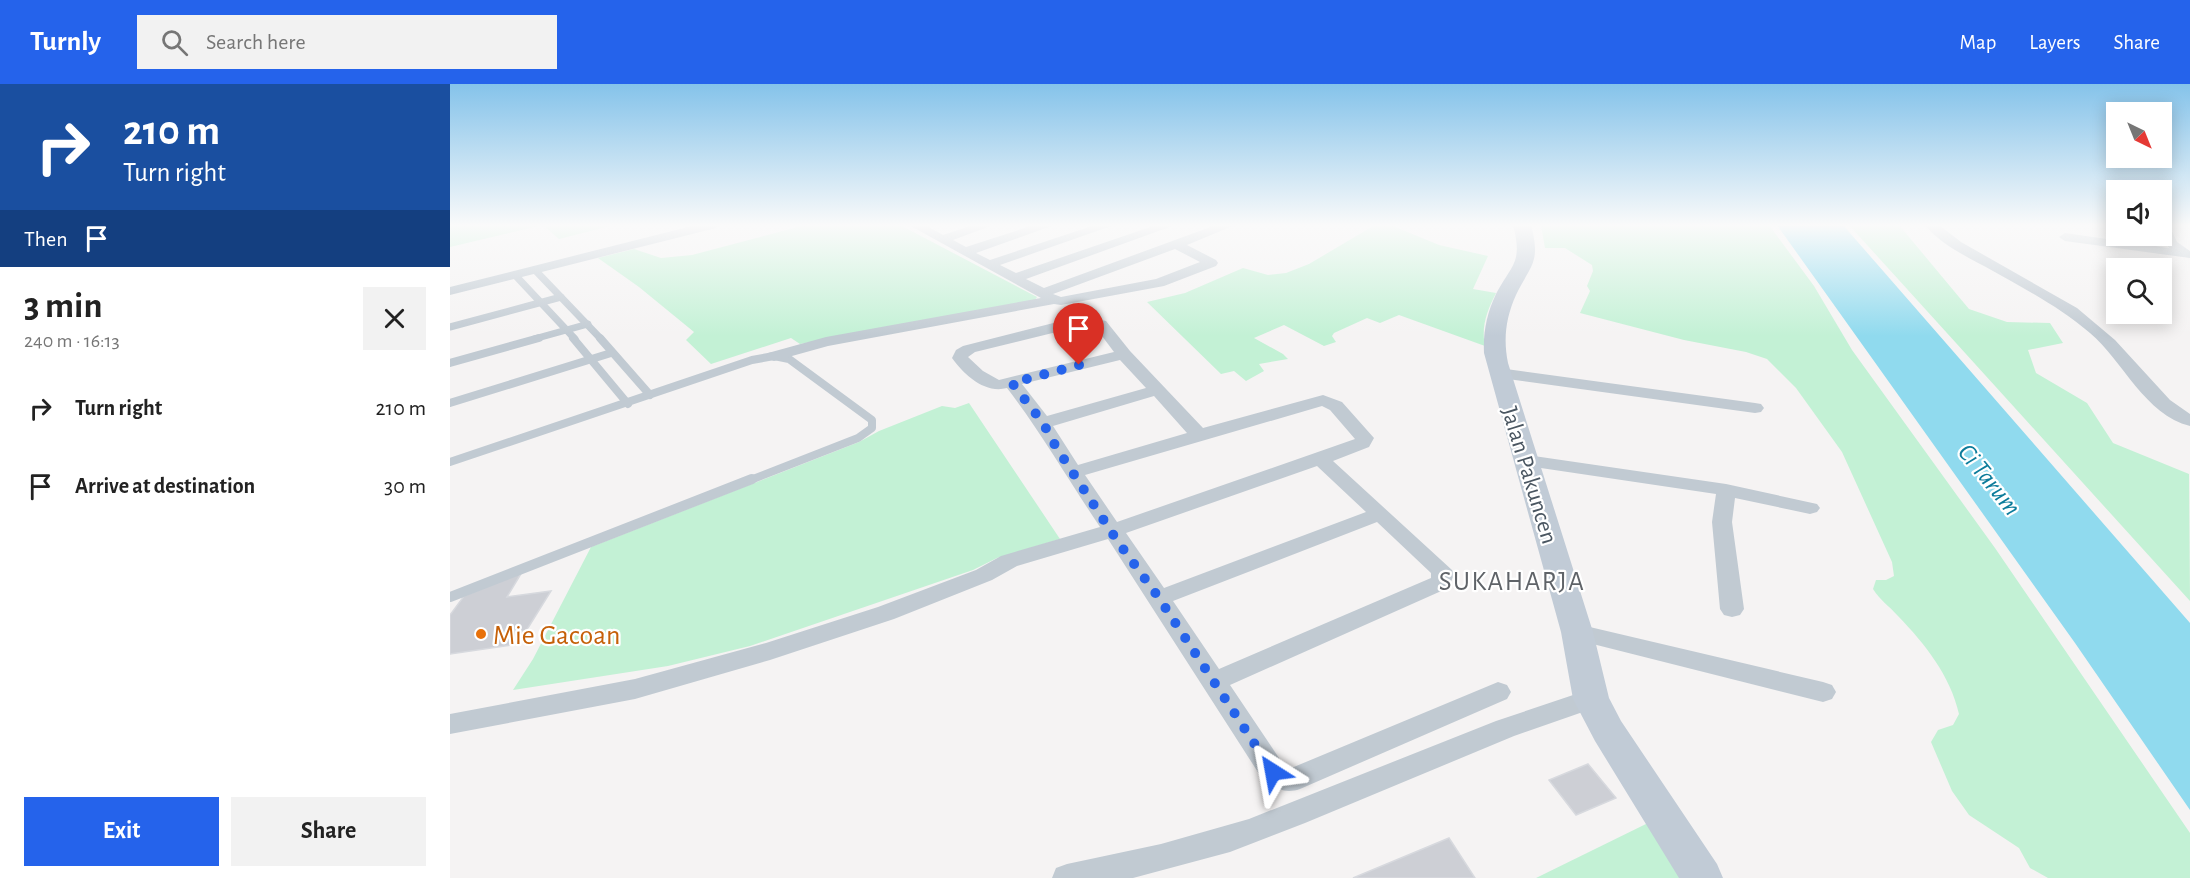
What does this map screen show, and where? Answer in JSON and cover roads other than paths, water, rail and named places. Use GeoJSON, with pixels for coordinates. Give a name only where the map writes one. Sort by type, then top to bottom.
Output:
{"type":"FeatureCollection","features":[{"type":"Feature","properties":{"kind":"street"},"geometry":{"type":"LineString","coordinates":[[450,285],[541,262]]}},
{"type":"Feature","properties":{"kind":"street"},"geometry":{"type":"LineString","coordinates":[[450,291],[566,262]]}},
{"type":"Feature","properties":{"kind":"street"},"geometry":{"type":"LineString","coordinates":[[983,262],[1061,301],[1158,283],[1210,262]]}},
{"type":"Feature","properties":{"kind":"street"},"geometry":{"type":"LineString","coordinates":[[988,265],[997,262]]}},
{"type":"Feature","properties":{"kind":"street"},"geometry":{"type":"LineString","coordinates":[[1016,278],[1062,262]]}},
{"type":"Feature","properties":{"kind":"street"},"geometry":{"type":"LineString","coordinates":[[774,356],[826,342],[1048,296],[1132,262]]}},
{"type":"Feature","properties":{"kind":"street","name":"Jalan Pakuncen"},"geometry":{"type":"LineString","coordinates":[[1525,262],[1506,295],[1496,321],[1493,352],[1577,632],[1591,699],[1608,731],[1702,878]]}},
{"type":"Feature","properties":{"kind":"street"},"geometry":{"type":"LineString","coordinates":[[1986,262],[2077,316],[2117,351],[2154,394],[2176,414],[2190,421]]}},
{"type":"Feature","properties":{"kind":"street"},"geometry":{"type":"LineString","coordinates":[[1124,354],[1012,383],[989,383],[960,358],[962,353],[969,349],[1081,321],[1101,324],[1124,354],[1199,435]]}},
{"type":"Feature","properties":{"kind":"street"},"geometry":{"type":"LineString","coordinates":[[1499,373],[1755,408]]}},
{"type":"Feature","properties":{"kind":"street"},"geometry":{"type":"LineString","coordinates":[[1012,383],[1043,423],[1115,536],[1159,598],[1273,772],[1280,778],[1290,781],[1498,692]]}},
{"type":"Feature","properties":{"kind":"street"},"geometry":{"type":"LineString","coordinates":[[1043,423],[1156,390]]}},
{"type":"Feature","properties":{"kind":"street"},"geometry":{"type":"LineString","coordinates":[[450,724],[635,689],[770,651],[865,620],[984,575],[1017,571],[1115,536],[1351,448],[1362,443],[1365,438],[1336,406],[1323,400],[1074,472]]}},
{"type":"Feature","properties":{"kind":"street"},"geometry":{"type":"LineString","coordinates":[[1213,682],[1440,583],[1443,575],[1441,570],[1320,459]]}},
{"type":"Feature","properties":{"kind":"street"},"geometry":{"type":"LineString","coordinates":[[1527,461],[1726,490],[1809,508]]}},
{"type":"Feature","properties":{"kind":"street"},"geometry":{"type":"LineString","coordinates":[[1726,490],[1722,522],[1732,609]]}},
{"type":"Feature","properties":{"kind":"street"},"geometry":{"type":"LineString","coordinates":[[1159,598],[1379,514]]}},
{"type":"Feature","properties":{"kind":"street"},"geometry":{"type":"LineString","coordinates":[[1577,632],[1823,692]]}},
{"type":"Feature","properties":{"kind":"street"},"geometry":{"type":"LineString","coordinates":[[1067,878],[1180,852],[1252,831],[1538,715],[1591,699]]}},
{"type":"Feature","properties":{"kind":"lane"},"geometry":{"type":"LineString","coordinates":[[535,270],[588,324],[650,395]]}},
{"type":"Feature","properties":{"kind":"lane"},"geometry":{"type":"LineString","coordinates":[[515,275],[567,330],[628,404]]}},
{"type":"Feature","properties":{"kind":"lane"},"geometry":{"type":"LineString","coordinates":[[450,327],[561,297]]}},
{"type":"Feature","properties":{"kind":"lane"},"geometry":{"type":"LineString","coordinates":[[450,363],[588,324]]}},
{"type":"Feature","properties":{"kind":"lane"},"geometry":{"type":"LineString","coordinates":[[450,403],[611,353]]}},
{"type":"Feature","properties":{"kind":"lane"},"geometry":{"type":"LineString","coordinates":[[450,462],[628,404],[752,360],[774,356],[789,359],[872,420],[872,428],[858,438],[450,597]]}},
{"type":"Feature","properties":{"kind":"water","name":"Ci Tarum"},"geometry":{"type":"Polygon","coordinates":[[[1803,262],[1875,262],[2190,623],[2190,810],[2075,643],[1803,262]]]}},
{"type":"Feature","properties":{"kind":"place","name":"Mie Gacoan"},"geometry":{"type":"Point","coordinates":[481,634]}},
{"type":"Feature","properties":{"kind":"district","name":"SUKAHARJA"},"geometry":{"type":"Point","coordinates":[1512,581]}}]}
